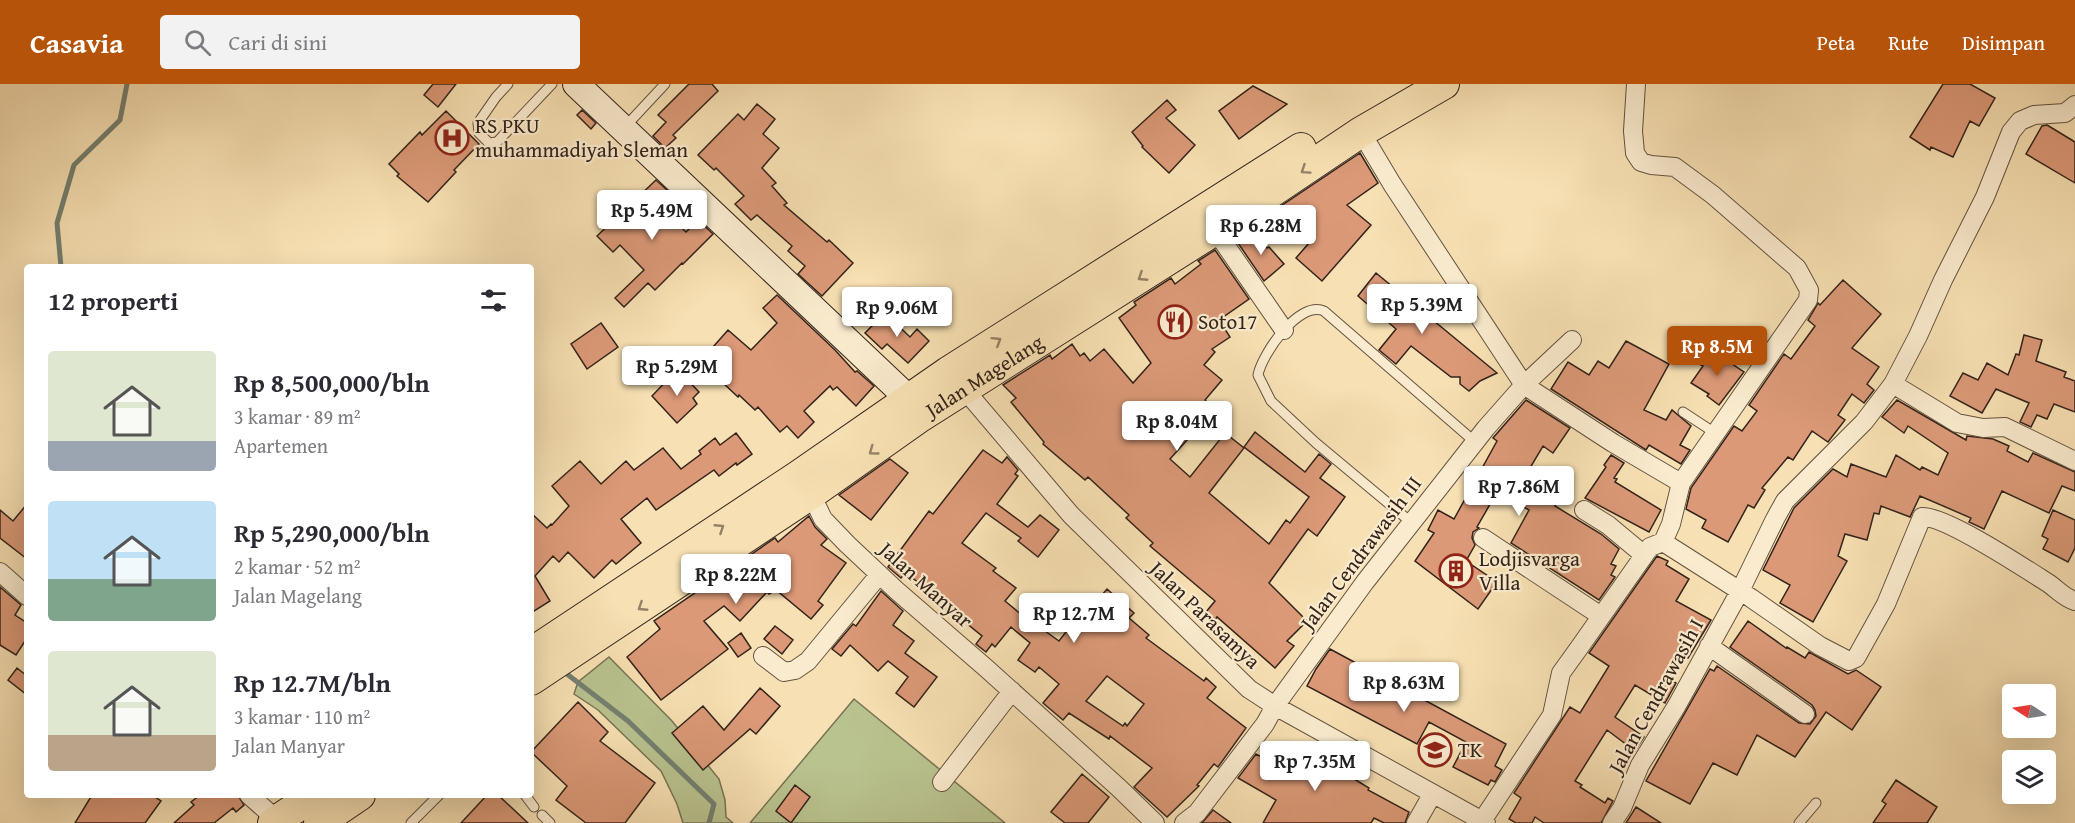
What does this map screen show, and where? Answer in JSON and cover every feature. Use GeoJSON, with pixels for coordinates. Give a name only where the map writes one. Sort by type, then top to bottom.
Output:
{"type":"FeatureCollection","features":[{"type":"Feature","properties":{"kind":"highway","name":"Jalan Magelang"},"geometry":{"type":"LineString","coordinates":[[534,651],[798,476],[957,381],[1405,84]]}},
{"type":"Feature","properties":{"kind":"highway","name":"Jalan Magelang"},"geometry":{"type":"LineString","coordinates":[[957,381],[1215,230],[1361,132],[1444,84]]}},
{"type":"Feature","properties":{"kind":"highway","name":"Jalan Magelang"},"geometry":{"type":"LineString","coordinates":[[534,678],[812,494],[915,408]]}},
{"type":"Feature","properties":{"kind":"highway"},"geometry":{"type":"LineString","coordinates":[[275,822],[311,798]]}},
{"type":"Feature","properties":{"kind":"highway"},"geometry":{"type":"LineString","coordinates":[[319,823],[356,798]]}},
{"type":"Feature","properties":{"kind":"main road"},"geometry":{"type":"LineString","coordinates":[[576,84],[915,408]]}},
{"type":"Feature","properties":{"kind":"street"},"geometry":{"type":"LineString","coordinates":[[1484,822],[1552,715],[1561,673],[1650,547],[1663,542],[1671,524],[1681,483],[1808,300],[1809,290],[1797,268],[1713,195],[1675,167],[1641,162],[1635,153],[1636,84]]}},
{"type":"Feature","properties":{"kind":"street","name":"Jalan Cendrawasih I"},"geometry":{"type":"LineString","coordinates":[[1612,823],[1622,808],[1640,765],[1740,591],[1785,501],[1864,422],[1893,384],[1985,198],[2011,132],[2020,121],[2034,115],[2072,114]]}},
{"type":"Feature","properties":{"kind":"street"},"geometry":{"type":"LineString","coordinates":[[1361,132],[1392,184],[1524,385],[1681,483]]}},
{"type":"Feature","properties":{"kind":"street"},"geometry":{"type":"LineString","coordinates":[[1215,230],[1284,330]]}},
{"type":"Feature","properties":{"kind":"street","name":"Jalan Cendrawasih III"},"geometry":{"type":"LineString","coordinates":[[1275,706],[1365,582],[1475,442],[1524,385],[1572,340]]}},
{"type":"Feature","properties":{"kind":"street","name":"Jalan Parasamya"},"geometry":{"type":"LineString","coordinates":[[957,381],[1071,515],[1249,689],[1432,795],[1484,822]]}},
{"type":"Feature","properties":{"kind":"street"},"geometry":{"type":"LineString","coordinates":[[1893,384],[1957,423],[1983,428],[2005,427],[2075,461]]}},
{"type":"Feature","properties":{"kind":"street","name":"Jalan Manyar"},"geometry":{"type":"LineString","coordinates":[[812,494],[823,519],[879,575],[1012,691],[1155,823]]}},
{"type":"Feature","properties":{"kind":"street"},"geometry":{"type":"LineString","coordinates":[[1584,510],[1608,525],[1644,555]]}},
{"type":"Feature","properties":{"kind":"street"},"geometry":{"type":"LineString","coordinates":[[1663,542],[1820,646],[1849,661],[1856,658],[1886,604],[1922,517],[1937,518],[2051,585],[2068,599],[2075,601]]}},
{"type":"Feature","properties":{"kind":"street"},"geometry":{"type":"LineString","coordinates":[[1483,538],[1601,616]]}},
{"type":"Feature","properties":{"kind":"street"},"geometry":{"type":"LineString","coordinates":[[0,572],[24,593]]}},
{"type":"Feature","properties":{"kind":"street"},"geometry":{"type":"LineString","coordinates":[[763,656],[784,672],[795,670],[808,661],[879,575]]}},
{"type":"Feature","properties":{"kind":"street"},"geometry":{"type":"LineString","coordinates":[[1709,646],[1805,714]]}},
{"type":"Feature","properties":{"kind":"street"},"geometry":{"type":"LineString","coordinates":[[942,782],[1012,691]]}},
{"type":"Feature","properties":{"kind":"street"},"geometry":{"type":"LineString","coordinates":[[1184,823],[1197,813],[1275,706]]}},
{"type":"Feature","properties":{"kind":"street"},"geometry":{"type":"LineString","coordinates":[[1416,823],[1432,795]]}},
{"type":"Feature","properties":{"kind":"street"},"geometry":{"type":"LineString","coordinates":[[252,798],[275,822]]}},
{"type":"Feature","properties":{"kind":"lane"},"geometry":{"type":"LineString","coordinates":[[508,84],[478,123],[479,133],[489,143],[497,142],[552,84]]}},
{"type":"Feature","properties":{"kind":"lane"},"geometry":{"type":"LineString","coordinates":[[622,130],[665,84]]}},
{"type":"Feature","properties":{"kind":"lane"},"geometry":{"type":"LineString","coordinates":[[1412,523],[1316,443],[1270,401],[1258,375],[1263,358],[1284,330],[1307,311],[1314,309],[1324,311],[1475,442]]}},
{"type":"Feature","properties":{"kind":"lane"},"geometry":{"type":"LineString","coordinates":[[1683,412],[1715,433]]}},
{"type":"Feature","properties":{"kind":"lane"},"geometry":{"type":"LineString","coordinates":[[411,823],[436,798]]}},
{"type":"Feature","properties":{"kind":"lane"},"geometry":{"type":"LineString","coordinates":[[527,798],[534,807]]}},
{"type":"Feature","properties":{"kind":"lane"},"geometry":{"type":"LineString","coordinates":[[1799,823],[1816,802]]}},
{"type":"Feature","properties":{"kind":"lane"},"geometry":{"type":"LineString","coordinates":[[542,815],[550,823]]}},
{"type":"Feature","properties":{"kind":"green space"},"geometry":{"type":"Polygon","coordinates":[[[609,657],[672,721],[719,779],[725,800],[726,817],[733,823],[683,823],[677,804],[661,771],[598,710],[574,694],[578,682],[609,657]]]}},
{"type":"Feature","properties":{"kind":"green space"},"geometry":{"type":"Polygon","coordinates":[[[854,699],[1005,823],[750,823],[854,699]]]}},
{"type":"Feature","properties":{"kind":"building"},"geometry":{"type":"Polygon","coordinates":[[[433,84],[456,84],[438,107],[424,95],[433,84]]]}},
{"type":"Feature","properties":{"kind":"building"},"geometry":{"type":"Polygon","coordinates":[[[689,84],[712,84],[718,91],[673,135],[676,138],[665,148],[653,136],[666,122],[658,115],[689,84]]]}},
{"type":"Feature","properties":{"kind":"building"},"geometry":{"type":"Polygon","coordinates":[[[1943,84],[1970,84],[1995,98],[1979,126],[1970,121],[1953,157],[1931,147],[1930,150],[1910,137],[1943,84]]]}},
{"type":"Feature","properties":{"kind":"building"},"geometry":{"type":"Polygon","coordinates":[[[1253,86],[1287,104],[1239,139],[1219,111],[1253,86]]]}},
{"type":"Feature","properties":{"kind":"building"},"geometry":{"type":"Polygon","coordinates":[[[1167,100],[1176,110],[1166,118],[1195,145],[1169,173],[1142,147],[1132,132],[1167,100]]]}},
{"type":"Feature","properties":{"kind":"building"},"geometry":{"type":"Polygon","coordinates":[[[757,104],[775,119],[763,134],[779,148],[762,168],[776,183],[772,186],[787,203],[784,205],[827,242],[829,240],[853,263],[822,296],[798,274],[805,266],[788,251],[792,246],[757,215],[751,220],[735,204],[744,196],[716,168],[714,170],[698,155],[738,114],[744,120],[757,104]]]}},
{"type":"Feature","properties":{"kind":"building"},"geometry":{"type":"Polygon","coordinates":[[[582,110],[596,123],[591,129],[577,115],[582,110]]]}},
{"type":"Feature","properties":{"kind":"building"},"geometry":{"type":"Polygon","coordinates":[[[446,111],[479,144],[428,202],[397,176],[399,174],[389,164],[420,132],[422,135],[446,111]]]}},
{"type":"Feature","properties":{"kind":"building"},"geometry":{"type":"Polygon","coordinates":[[[2047,125],[2075,142],[2075,183],[2026,154],[2042,126],[2047,125]]]}},
{"type":"Feature","properties":{"kind":"building"},"geometry":{"type":"Polygon","coordinates":[[[1360,153],[1378,183],[1347,205],[1371,225],[1322,281],[1296,258],[1309,243],[1290,223],[1285,228],[1272,212],[1360,153]]]}},
{"type":"Feature","properties":{"kind":"building"},"geometry":{"type":"Polygon","coordinates":[[[656,180],[668,191],[656,203],[686,232],[698,220],[713,234],[655,290],[648,283],[624,307],[615,298],[644,270],[620,245],[613,252],[597,236],[656,180]]]}},
{"type":"Feature","properties":{"kind":"building"},"geometry":{"type":"Polygon","coordinates":[[[1255,231],[1267,248],[1269,247],[1284,264],[1264,281],[1238,243],[1255,231]]]}},
{"type":"Feature","properties":{"kind":"building"},"geometry":{"type":"Polygon","coordinates":[[[1215,250],[1249,299],[1219,320],[1230,337],[1212,349],[1215,352],[1204,365],[1222,380],[1205,400],[1208,403],[1181,435],[1187,440],[1170,459],[1190,477],[1225,433],[1244,448],[1209,493],[1269,544],[1286,520],[1290,523],[1309,497],[1244,447],[1255,432],[1305,472],[1319,454],[1331,464],[1320,478],[1345,497],[1317,536],[1308,529],[1269,583],[1307,621],[1287,641],[1294,646],[1275,668],[1217,617],[1215,620],[1206,612],[1215,601],[1150,546],[1153,543],[1126,518],[1129,515],[1088,477],[1085,480],[1043,444],[1044,442],[1011,402],[1016,398],[1003,385],[1050,355],[1052,359],[1072,344],[1080,356],[1084,353],[1090,361],[1104,349],[1133,383],[1151,363],[1119,318],[1136,305],[1134,302],[1171,278],[1175,284],[1201,264],[1198,261],[1215,250]]]}},
{"type":"Feature","properties":{"kind":"building"},"geometry":{"type":"Polygon","coordinates":[[[1376,273],[1497,373],[1480,381],[1469,391],[1460,384],[1460,377],[1451,377],[1411,346],[1396,364],[1379,350],[1396,329],[1358,296],[1376,273]]]}},
{"type":"Feature","properties":{"kind":"building"},"geometry":{"type":"Polygon","coordinates":[[[1843,280],[1881,314],[1852,348],[1879,367],[1867,384],[1874,390],[1864,403],[1852,394],[1838,415],[1845,420],[1828,442],[1812,431],[1793,460],[1788,457],[1762,488],[1765,490],[1754,508],[1748,505],[1728,542],[1702,528],[1706,520],[1686,509],[1691,488],[1734,426],[1742,431],[1757,411],[1749,405],[1784,354],[1791,359],[1815,326],[1808,320],[1818,303],[1820,305],[1843,280]]]}},
{"type":"Feature","properties":{"kind":"building"},"geometry":{"type":"Polygon","coordinates":[[[777,295],[855,372],[857,371],[874,386],[856,406],[837,387],[833,390],[830,386],[804,411],[814,422],[798,438],[787,426],[780,432],[758,407],[755,410],[739,395],[738,397],[722,382],[729,375],[706,355],[728,330],[751,350],[777,323],[763,308],[777,295]]]}},
{"type":"Feature","properties":{"kind":"building"},"geometry":{"type":"Polygon","coordinates":[[[885,313],[910,337],[917,329],[929,341],[908,363],[887,344],[882,349],[865,333],[885,313]]]}},
{"type":"Feature","properties":{"kind":"building"},"geometry":{"type":"Polygon","coordinates":[[[601,323],[618,347],[587,369],[571,344],[601,323]]]}},
{"type":"Feature","properties":{"kind":"building"},"geometry":{"type":"Polygon","coordinates":[[[2024,335],[2042,340],[2036,361],[2066,372],[2064,377],[2075,381],[2075,412],[2054,404],[2047,419],[2037,415],[2031,427],[2020,422],[2029,403],[1996,389],[1982,413],[1950,396],[1963,373],[1978,380],[1987,363],[2008,375],[2016,354],[2019,355],[2024,335]]]}},
{"type":"Feature","properties":{"kind":"building"},"geometry":{"type":"Polygon","coordinates":[[[1626,341],[1669,364],[1644,410],[1666,420],[1672,410],[1691,426],[1680,445],[1690,450],[1681,464],[1649,445],[1646,450],[1551,389],[1568,362],[1589,375],[1598,361],[1609,368],[1626,341]]]}},
{"type":"Feature","properties":{"kind":"building"},"geometry":{"type":"Polygon","coordinates":[[[1711,350],[1744,372],[1719,405],[1707,396],[1709,394],[1691,383],[1711,350]]]}},
{"type":"Feature","properties":{"kind":"building"},"geometry":{"type":"Polygon","coordinates":[[[682,374],[699,392],[693,398],[697,404],[677,423],[652,396],[671,376],[675,380],[682,374]]]}},
{"type":"Feature","properties":{"kind":"building"},"geometry":{"type":"Polygon","coordinates":[[[1526,400],[1570,428],[1553,453],[1543,446],[1524,478],[1554,495],[1552,499],[1557,502],[1555,506],[1601,534],[1619,549],[1611,564],[1616,566],[1611,575],[1615,577],[1599,600],[1511,543],[1529,510],[1497,492],[1477,527],[1479,528],[1473,532],[1472,538],[1475,545],[1466,561],[1497,582],[1478,609],[1415,561],[1434,533],[1428,530],[1438,510],[1454,519],[1497,441],[1493,438],[1526,400]]]}},
{"type":"Feature","properties":{"kind":"building"},"geometry":{"type":"Polygon","coordinates":[[[1897,400],[1966,440],[1967,436],[1993,439],[2009,446],[2007,451],[2028,462],[2033,453],[2075,472],[2075,491],[2062,486],[2049,513],[2002,491],[1984,529],[1969,522],[1971,518],[1920,496],[1910,517],[1881,506],[1879,514],[1874,513],[1867,540],[1845,534],[1838,556],[1847,561],[1813,622],[1780,603],[1790,585],[1763,570],[1794,508],[1833,469],[1847,477],[1851,464],[1886,477],[1896,455],[1920,470],[1922,467],[1938,475],[1948,453],[1908,426],[1904,433],[1882,417],[1897,400]]]}},
{"type":"Feature","properties":{"kind":"building"},"geometry":{"type":"Polygon","coordinates":[[[736,433],[752,454],[719,476],[714,470],[656,510],[647,498],[621,519],[641,543],[616,564],[612,560],[594,578],[568,552],[559,562],[553,556],[535,576],[550,601],[534,611],[534,516],[547,528],[569,506],[552,486],[580,461],[601,484],[626,461],[634,470],[663,448],[681,469],[701,454],[699,451],[715,438],[720,445],[736,433]]]}},
{"type":"Feature","properties":{"kind":"building"},"geometry":{"type":"Polygon","coordinates":[[[983,450],[1002,463],[1007,457],[1018,470],[1015,474],[1018,476],[997,504],[1028,527],[1040,515],[1059,530],[1038,557],[1018,541],[1021,538],[986,513],[962,543],[996,568],[993,571],[1016,588],[1005,601],[1040,630],[1041,628],[1059,641],[1073,623],[1076,626],[1107,589],[1134,613],[1129,618],[1149,635],[1146,638],[1204,681],[1206,678],[1216,687],[1207,698],[1246,728],[1218,767],[1214,764],[1197,785],[1199,786],[1167,817],[1134,787],[1152,768],[1110,736],[1109,739],[1069,713],[1063,720],[1043,703],[1059,684],[1039,667],[1035,672],[1018,660],[1030,643],[1011,627],[995,647],[992,644],[986,652],[976,644],[982,636],[956,615],[955,617],[931,600],[935,594],[905,573],[901,578],[888,567],[929,511],[933,514],[983,450]],[[1107,676],[1086,701],[1123,726],[1125,723],[1127,726],[1144,704],[1107,676]]]}},
{"type":"Feature","properties":{"kind":"building"},"geometry":{"type":"Polygon","coordinates":[[[1611,455],[1624,463],[1614,478],[1617,479],[1615,482],[1661,510],[1649,532],[1585,498],[1606,467],[1604,465],[1611,455]]]}},
{"type":"Feature","properties":{"kind":"building"},"geometry":{"type":"Polygon","coordinates":[[[890,459],[908,473],[871,520],[839,495],[890,459]]]}},
{"type":"Feature","properties":{"kind":"building"},"geometry":{"type":"Polygon","coordinates":[[[24,508],[24,557],[0,538],[0,510],[13,521],[24,508]]]}},
{"type":"Feature","properties":{"kind":"building"},"geometry":{"type":"Polygon","coordinates":[[[2053,510],[2075,520],[2075,548],[2068,562],[2043,549],[2048,539],[2042,536],[2053,510]]]}},
{"type":"Feature","properties":{"kind":"building"},"geometry":{"type":"Polygon","coordinates":[[[809,516],[815,527],[827,539],[821,545],[846,563],[818,601],[823,605],[811,619],[776,590],[769,594],[767,592],[740,621],[724,606],[704,621],[728,649],[661,700],[627,657],[660,629],[654,621],[775,538],[778,542],[809,516]]]}},
{"type":"Feature","properties":{"kind":"building"},"geometry":{"type":"Polygon","coordinates":[[[1657,556],[1668,561],[1666,565],[1689,579],[1676,601],[1711,620],[1688,658],[1686,657],[1671,680],[1676,683],[1665,703],[1635,685],[1615,717],[1644,737],[1635,751],[1607,730],[1575,781],[1582,785],[1580,787],[1605,803],[1608,798],[1613,801],[1601,823],[1544,823],[1535,817],[1532,823],[1516,823],[1509,819],[1521,798],[1514,793],[1570,707],[1580,713],[1609,666],[1589,653],[1657,556]]]}},
{"type":"Feature","properties":{"kind":"building"},"geometry":{"type":"Polygon","coordinates":[[[0,587],[21,605],[15,615],[24,621],[24,643],[16,655],[0,645],[0,587]]]}},
{"type":"Feature","properties":{"kind":"building"},"geometry":{"type":"Polygon","coordinates":[[[881,591],[903,611],[893,625],[914,641],[905,653],[937,677],[914,707],[896,693],[908,677],[888,661],[878,671],[850,645],[841,656],[832,649],[853,624],[856,626],[881,591]]]}},
{"type":"Feature","properties":{"kind":"building"},"geometry":{"type":"Polygon","coordinates":[[[1748,621],[1786,648],[1805,658],[1809,652],[1848,674],[1856,670],[1881,687],[1852,730],[1826,712],[1795,757],[1757,735],[1737,775],[1713,763],[1690,804],[1646,781],[1710,669],[1714,671],[1717,666],[1799,723],[1810,724],[1816,716],[1812,705],[1730,647],[1748,621]]]}},
{"type":"Feature","properties":{"kind":"building"},"geometry":{"type":"Polygon","coordinates":[[[775,626],[793,640],[782,654],[764,639],[775,626]]]}},
{"type":"Feature","properties":{"kind":"building"},"geometry":{"type":"Polygon","coordinates":[[[741,633],[751,648],[738,657],[728,643],[741,633]]]}},
{"type":"Feature","properties":{"kind":"building"},"geometry":{"type":"Polygon","coordinates":[[[1330,649],[1506,744],[1495,766],[1502,770],[1495,782],[1491,780],[1488,785],[1453,767],[1466,742],[1429,722],[1417,744],[1307,686],[1330,649]]]}},
{"type":"Feature","properties":{"kind":"building"},"geometry":{"type":"Polygon","coordinates":[[[17,668],[24,674],[24,693],[8,680],[17,668]]]}},
{"type":"Feature","properties":{"kind":"building"},"geometry":{"type":"Polygon","coordinates":[[[760,688],[780,706],[756,734],[750,729],[703,770],[672,733],[703,706],[724,730],[760,688]]]}},
{"type":"Feature","properties":{"kind":"building"},"geometry":{"type":"Polygon","coordinates":[[[578,702],[608,732],[600,741],[655,783],[625,823],[586,823],[556,800],[567,786],[534,755],[534,749],[578,702]]]}},
{"type":"Feature","properties":{"kind":"building"},"geometry":{"type":"Polygon","coordinates":[[[1282,745],[1346,774],[1369,788],[1368,790],[1409,812],[1405,823],[1384,823],[1374,818],[1371,823],[1263,823],[1276,800],[1238,778],[1256,754],[1263,758],[1267,749],[1276,754],[1282,745]]]}},
{"type":"Feature","properties":{"kind":"building"},"geometry":{"type":"Polygon","coordinates":[[[1082,774],[1109,797],[1088,823],[1065,823],[1051,812],[1082,774]]]}},
{"type":"Feature","properties":{"kind":"building"},"geometry":{"type":"Polygon","coordinates":[[[1896,780],[1937,807],[1927,823],[1873,823],[1886,804],[1882,801],[1896,780]]]}},
{"type":"Feature","properties":{"kind":"building"},"geometry":{"type":"Polygon","coordinates":[[[795,785],[810,797],[791,823],[776,811],[795,785]]]}},
{"type":"Feature","properties":{"kind":"building"},"geometry":{"type":"Polygon","coordinates":[[[90,798],[156,798],[161,801],[145,823],[75,823],[90,798]]]}},
{"type":"Feature","properties":{"kind":"building"},"geometry":{"type":"Polygon","coordinates":[[[196,798],[240,798],[244,805],[236,812],[233,808],[214,823],[174,823],[194,805],[191,802],[196,798]]]}},
{"type":"Feature","properties":{"kind":"building"},"geometry":{"type":"Polygon","coordinates":[[[484,798],[501,798],[528,823],[461,823],[484,798]]]}},
{"type":"Feature","properties":{"kind":"building"},"geometry":{"type":"Polygon","coordinates":[[[1636,807],[1661,823],[1626,823],[1636,807]]]}},
{"type":"Feature","properties":{"kind":"building"},"geometry":{"type":"Polygon","coordinates":[[[1213,810],[1231,823],[1202,823],[1213,810]]]}},
{"type":"Feature","properties":{"kind":"waterway"},"geometry":{"type":"LineString","coordinates":[[61,264],[57,223],[74,165],[120,120],[127,84]]}},
{"type":"Feature","properties":{"kind":"waterway"},"geometry":{"type":"LineString","coordinates":[[563,671],[628,721],[714,804],[709,823]]}},
{"type":"Feature","properties":{"kind":"place","name":"RS PKU muhammadiyah Sleman"},"geometry":{"type":"Point","coordinates":[452,138]}},
{"type":"Feature","properties":{"kind":"place","name":"Soto17"},"geometry":{"type":"Point","coordinates":[1175,322]}},
{"type":"Feature","properties":{"kind":"place","name":"Lodjisvarga Villa"},"geometry":{"type":"Point","coordinates":[1456,571]}},
{"type":"Feature","properties":{"kind":"place","name":"TK"},"geometry":{"type":"Point","coordinates":[1435,750]}}]}
